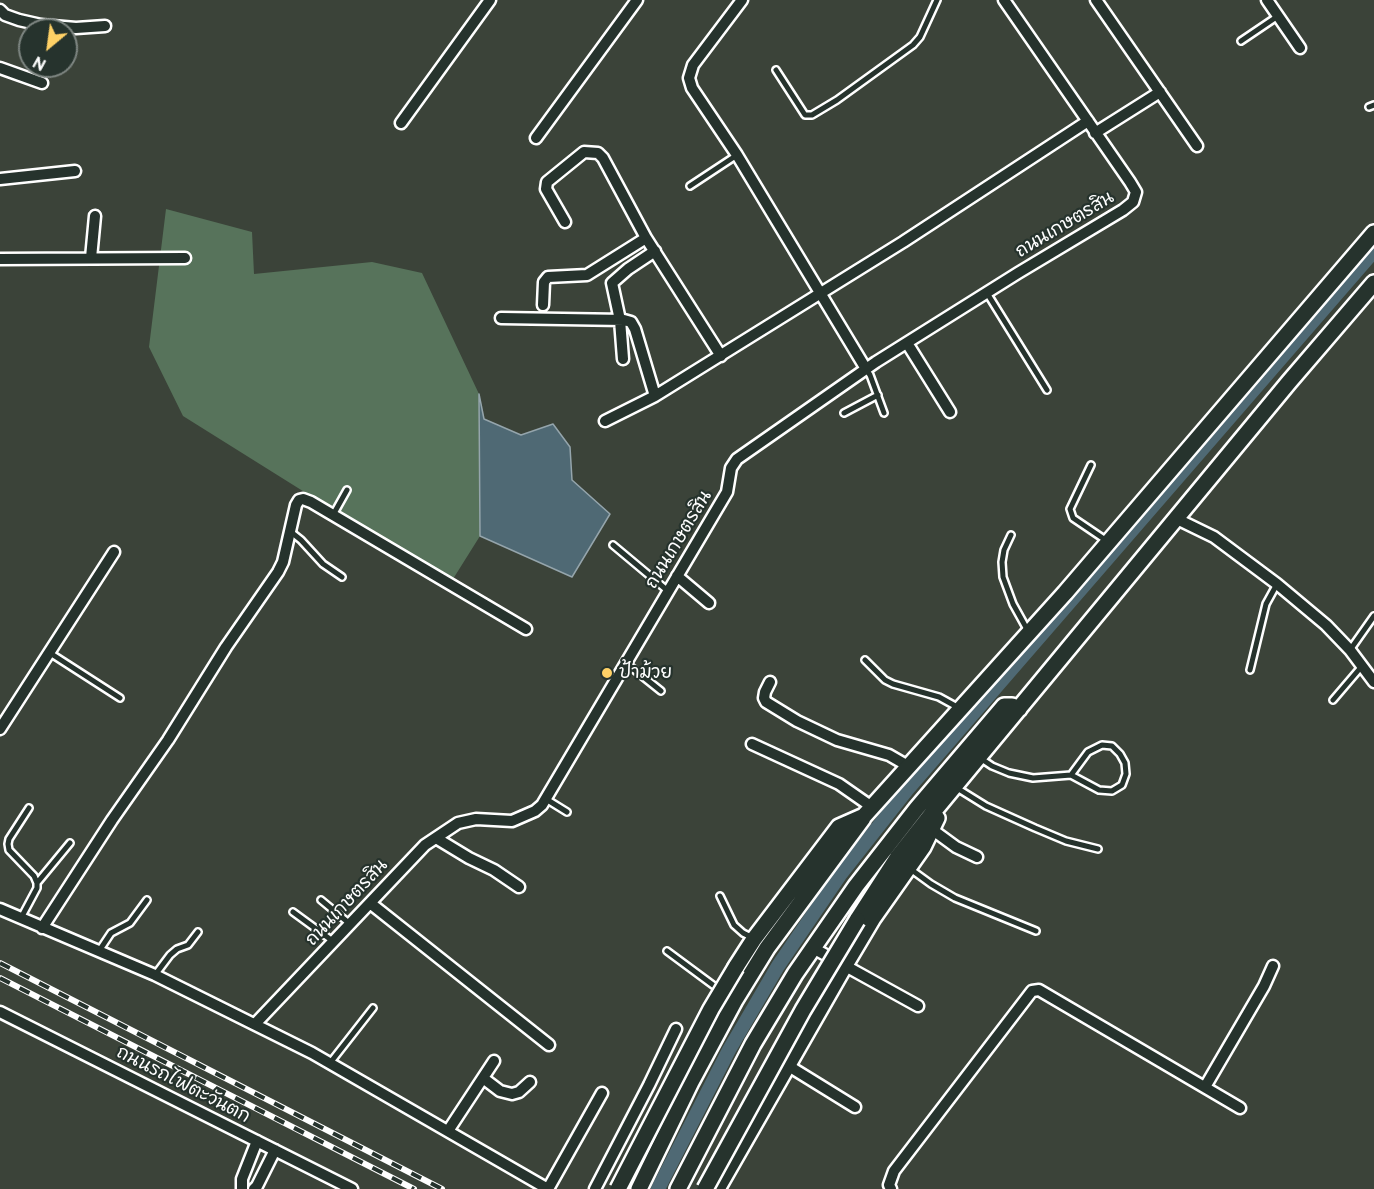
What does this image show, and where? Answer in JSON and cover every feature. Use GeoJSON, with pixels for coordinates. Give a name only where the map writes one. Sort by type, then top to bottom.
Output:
{"type":"FeatureCollection","features":[{"type":"Feature","properties":{"kind":"street"},"geometry":{"type":"LineString","coordinates":[[401,123],[490,0]]}},
{"type":"Feature","properties":{"kind":"street"},"geometry":{"type":"LineString","coordinates":[[536,138],[637,0]]}},
{"type":"Feature","properties":{"kind":"street"},"geometry":{"type":"LineString","coordinates":[[742,0],[693,65],[689,78],[692,88],[737,155],[866,369]]}},
{"type":"Feature","properties":{"kind":"street","name":"ถนนเกษตรสิน"},"geometry":{"type":"LineString","coordinates":[[255,1024],[425,845],[458,823],[476,819],[512,821],[535,811],[546,799],[727,492],[731,468],[737,459],[866,369],[1133,202],[1136,192],[1004,0]]}},
{"type":"Feature","properties":{"kind":"street"},"geometry":{"type":"LineString","coordinates":[[1096,0],[1197,146]]}},
{"type":"Feature","properties":{"kind":"street"},"geometry":{"type":"LineString","coordinates":[[1267,0],[1300,48]]}},
{"type":"Feature","properties":{"kind":"street"},"geometry":{"type":"LineString","coordinates":[[0,10],[5,15],[41,25],[76,28],[105,26]]}},
{"type":"Feature","properties":{"kind":"street"},"geometry":{"type":"LineString","coordinates":[[0,68],[42,83]]}},
{"type":"Feature","properties":{"kind":"street"},"geometry":{"type":"LineString","coordinates":[[1095,133],[1160,92]]}},
{"type":"Feature","properties":{"kind":"street"},"geometry":{"type":"LineString","coordinates":[[605,421],[656,396],[721,356],[1088,122]]}},
{"type":"Feature","properties":{"kind":"street"},"geometry":{"type":"LineString","coordinates":[[565,222],[546,186],[550,179],[578,156],[584,152],[593,151],[603,158],[646,238],[721,356]]}},
{"type":"Feature","properties":{"kind":"street"},"geometry":{"type":"LineString","coordinates":[[0,179],[75,171]]}},
{"type":"Feature","properties":{"kind":"street"},"geometry":{"type":"LineString","coordinates":[[91,258],[95,216]]}},
{"type":"Feature","properties":{"kind":"street"},"geometry":{"type":"LineString","coordinates":[[639,1189],[691,1082],[735,1000],[767,948],[868,811],[1109,542],[1374,233]]}},
{"type":"Feature","properties":{"kind":"street"},"geometry":{"type":"LineString","coordinates":[[543,305],[544,282],[548,277],[587,275],[646,238]]}},
{"type":"Feature","properties":{"kind":"street"},"geometry":{"type":"LineString","coordinates":[[623,359],[620,320],[612,284],[628,268],[655,251]]}},
{"type":"Feature","properties":{"kind":"street"},"geometry":{"type":"LineString","coordinates":[[0,259],[184,258]]}},
{"type":"Feature","properties":{"kind":"street"},"geometry":{"type":"LineString","coordinates":[[705,1189],[803,1010],[856,920],[902,863],[928,826],[940,804],[1289,382],[1374,283]]}},
{"type":"Feature","properties":{"kind":"street"},"geometry":{"type":"LineString","coordinates":[[501,318],[631,322],[656,396]]}},
{"type":"Feature","properties":{"kind":"street"},"geometry":{"type":"LineString","coordinates":[[907,343],[950,412]]}},
{"type":"Feature","properties":{"kind":"street"},"geometry":{"type":"LineString","coordinates":[[42,928],[112,820],[168,740],[226,647],[278,572],[283,562],[289,531],[299,500],[311,502],[526,629]]}},
{"type":"Feature","properties":{"kind":"street"},"geometry":{"type":"LineString","coordinates":[[1177,519],[1214,537],[1254,565],[1326,625],[1350,650],[1374,682]]}},
{"type":"Feature","properties":{"kind":"street"},"geometry":{"type":"LineString","coordinates":[[0,729],[114,552]]}},
{"type":"Feature","properties":{"kind":"street"},"geometry":{"type":"LineString","coordinates":[[677,576],[709,603]]}},
{"type":"Feature","properties":{"kind":"street"},"geometry":{"type":"LineString","coordinates":[[770,682],[765,692],[766,702],[797,721],[837,740],[889,754],[908,766]]}},
{"type":"Feature","properties":{"kind":"street"},"geometry":{"type":"LineString","coordinates":[[678,1189],[749,1051],[813,948],[883,850],[981,732],[1004,706],[1019,709]]}},
{"type":"Feature","properties":{"kind":"street"},"geometry":{"type":"LineString","coordinates":[[752,744],[839,784],[868,811]]}},
{"type":"Feature","properties":{"kind":"street"},"geometry":{"type":"LineString","coordinates":[[618,1189],[722,991],[754,939],[839,827],[868,811]]}},
{"type":"Feature","properties":{"kind":"street"},"geometry":{"type":"LineString","coordinates":[[928,826],[956,847],[977,857]]}},
{"type":"Feature","properties":{"kind":"street"},"geometry":{"type":"LineString","coordinates":[[436,838],[469,858],[495,870],[519,887]]}},
{"type":"Feature","properties":{"kind":"street"},"geometry":{"type":"LineString","coordinates":[[717,1189],[873,918],[902,863]]}},
{"type":"Feature","properties":{"kind":"street"},"geometry":{"type":"LineString","coordinates":[[370,903],[549,1045]]}},
{"type":"Feature","properties":{"kind":"street"},"geometry":{"type":"LineString","coordinates":[[0,909],[155,975],[255,1024],[330,1063],[548,1189],[603,1093]]}},
{"type":"Feature","properties":{"kind":"street"},"geometry":{"type":"LineString","coordinates":[[813,948],[918,1006]]}},
{"type":"Feature","properties":{"kind":"street"},"geometry":{"type":"LineString","coordinates":[[1206,1087],[1264,986],[1273,966]]}},
{"type":"Feature","properties":{"kind":"street"},"geometry":{"type":"LineString","coordinates":[[891,1189],[889,1185],[894,1171],[1032,992],[1040,990],[1240,1107]]}},
{"type":"Feature","properties":{"kind":"street","name":"ถนนรถไฟตะวันตก"},"geometry":{"type":"LineString","coordinates":[[0,1012],[352,1189]]}},
{"type":"Feature","properties":{"kind":"street"},"geometry":{"type":"LineString","coordinates":[[595,1189],[676,1029]]}},
{"type":"Feature","properties":{"kind":"street"},"geometry":{"type":"LineString","coordinates":[[448,1131],[494,1061]]}},
{"type":"Feature","properties":{"kind":"street"},"geometry":{"type":"LineString","coordinates":[[787,1065],[855,1107]]}},
{"type":"Feature","properties":{"kind":"street"},"geometry":{"type":"LineString","coordinates":[[483,1078],[500,1091],[512,1094],[519,1092],[530,1083]]}},
{"type":"Feature","properties":{"kind":"street"},"geometry":{"type":"LineString","coordinates":[[242,1189],[242,1179],[257,1141]]}},
{"type":"Feature","properties":{"kind":"street"},"geometry":{"type":"LineString","coordinates":[[254,1189],[275,1150]]}},
{"type":"Feature","properties":{"kind":"lane"},"geometry":{"type":"LineString","coordinates":[[776,70],[805,115],[812,116],[913,45],[920,37],[937,0]]}},
{"type":"Feature","properties":{"kind":"lane"},"geometry":{"type":"LineString","coordinates":[[1240,41],[1278,16]]}},
{"type":"Feature","properties":{"kind":"lane"},"geometry":{"type":"LineString","coordinates":[[690,186],[737,155]]}},
{"type":"Feature","properties":{"kind":"lane"},"geometry":{"type":"LineString","coordinates":[[987,293],[1047,390]]}},
{"type":"Feature","properties":{"kind":"lane"},"geometry":{"type":"LineString","coordinates":[[866,369],[884,413]]}},
{"type":"Feature","properties":{"kind":"lane"},"geometry":{"type":"LineString","coordinates":[[844,413],[878,395]]}},
{"type":"Feature","properties":{"kind":"lane"},"geometry":{"type":"LineString","coordinates":[[1091,465],[1070,509],[1073,518],[1109,542]]}},
{"type":"Feature","properties":{"kind":"lane"},"geometry":{"type":"LineString","coordinates":[[333,515],[347,490]]}},
{"type":"Feature","properties":{"kind":"lane"},"geometry":{"type":"LineString","coordinates":[[289,531],[301,540],[322,564],[342,577]]}},
{"type":"Feature","properties":{"kind":"lane"},"geometry":{"type":"LineString","coordinates":[[1011,534],[1004,550],[1003,577],[1013,604],[1029,633]]}},
{"type":"Feature","properties":{"kind":"lane"},"geometry":{"type":"LineString","coordinates":[[613,545],[668,591]]}},
{"type":"Feature","properties":{"kind":"lane"},"geometry":{"type":"LineString","coordinates":[[1250,670],[1266,604],[1276,584]]}},
{"type":"Feature","properties":{"kind":"lane"},"geometry":{"type":"LineString","coordinates":[[1350,650],[1374,616]]}},
{"type":"Feature","properties":{"kind":"lane"},"geometry":{"type":"LineString","coordinates":[[50,654],[120,698]]}},
{"type":"Feature","properties":{"kind":"lane"},"geometry":{"type":"LineString","coordinates":[[865,660],[885,680],[939,697],[960,709]]}},
{"type":"Feature","properties":{"kind":"lane"},"geometry":{"type":"LineString","coordinates":[[626,663],[661,691]]}},
{"type":"Feature","properties":{"kind":"lane"},"geometry":{"type":"LineString","coordinates":[[1333,700],[1362,666]]}},
{"type":"Feature","properties":{"kind":"lane"},"geometry":{"type":"LineString","coordinates":[[979,757],[992,766],[1010,773],[1033,778],[1071,775],[1099,790],[1112,791],[1122,785],[1126,774],[1125,763],[1112,746],[1102,746],[1088,752],[1071,775]]}},
{"type":"Feature","properties":{"kind":"lane"},"geometry":{"type":"LineString","coordinates":[[954,787],[986,806],[1035,828],[1066,841],[1098,849]]}},
{"type":"Feature","properties":{"kind":"lane"},"geometry":{"type":"LineString","coordinates":[[546,799],[567,812]]}},
{"type":"Feature","properties":{"kind":"lane"},"geometry":{"type":"LineString","coordinates":[[29,808],[8,844],[9,849],[38,883]]}},
{"type":"Feature","properties":{"kind":"lane"},"geometry":{"type":"LineString","coordinates":[[21,918],[38,888],[38,883],[70,843]]}},
{"type":"Feature","properties":{"kind":"lane"},"geometry":{"type":"LineString","coordinates":[[902,863],[931,884],[956,898],[1036,931]]}},
{"type":"Feature","properties":{"kind":"lane"},"geometry":{"type":"LineString","coordinates":[[720,896],[734,925],[754,939]]}},
{"type":"Feature","properties":{"kind":"lane"},"geometry":{"type":"LineString","coordinates":[[98,952],[111,933],[130,923],[147,900]]}},
{"type":"Feature","properties":{"kind":"lane"},"geometry":{"type":"LineString","coordinates":[[321,900],[350,924]]}},
{"type":"Feature","properties":{"kind":"lane"},"geometry":{"type":"LineString","coordinates":[[293,912],[334,942]]}},
{"type":"Feature","properties":{"kind":"lane"},"geometry":{"type":"LineString","coordinates":[[155,975],[170,955],[177,949],[188,945],[198,932]]}},
{"type":"Feature","properties":{"kind":"lane"},"geometry":{"type":"LineString","coordinates":[[667,951],[735,1000]]}},
{"type":"Feature","properties":{"kind":"lane"},"geometry":{"type":"LineString","coordinates":[[330,1063],[373,1008]]}},
{"type":"Feature","properties":{"kind":"green space"},"geometry":{"type":"Polygon","coordinates":[[[166,209],[252,232],[254,274],[372,262],[422,273],[479,394],[480,536],[453,579],[306,493],[183,416],[149,347],[166,209]]]}},
{"type":"Feature","properties":{"kind":"water"},"geometry":{"type":"Polygon","coordinates":[[[479,394],[484,419],[521,435],[553,424],[570,447],[572,480],[610,514],[572,577],[480,536],[479,394]]]}},
{"type":"Feature","properties":{"kind":"waterway"},"geometry":{"type":"LineString","coordinates":[[658,1189],[729,1050],[778,966],[840,875],[907,790],[1374,251]]}},
{"type":"Feature","properties":{"kind":"railway"},"geometry":{"type":"LineString","coordinates":[[0,963],[442,1189]]}},
{"type":"Feature","properties":{"kind":"railway"},"geometry":{"type":"LineString","coordinates":[[0,978],[414,1189]]}},
{"type":"Feature","properties":{"kind":"place","name":"ป้าม้วย"},"geometry":{"type":"Point","coordinates":[607,673]}}]}
